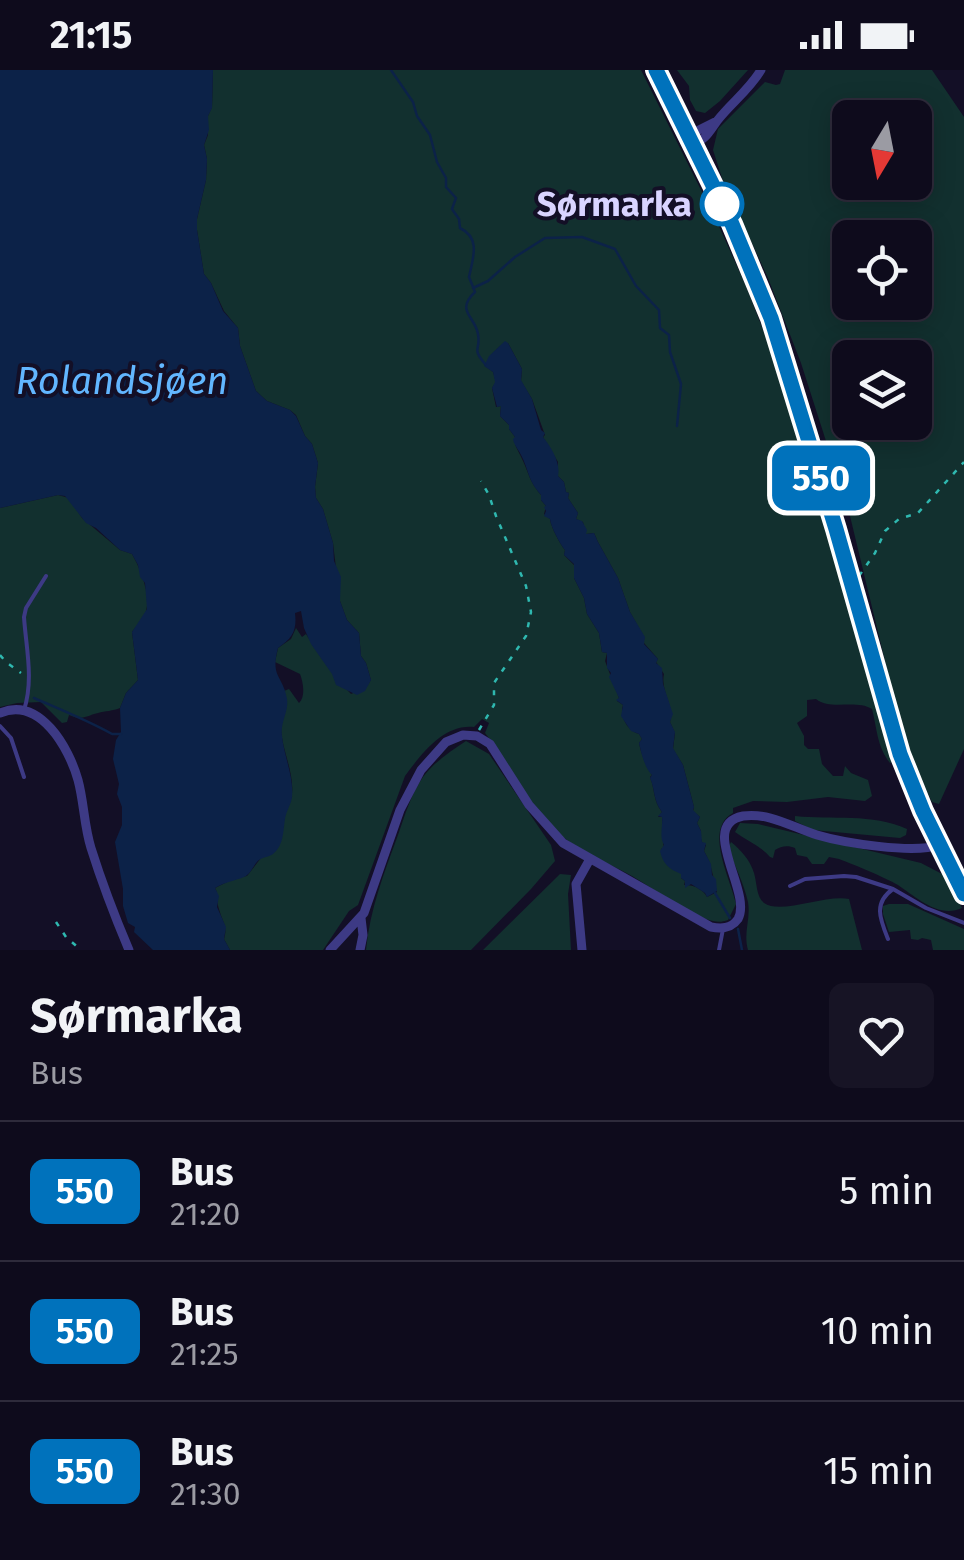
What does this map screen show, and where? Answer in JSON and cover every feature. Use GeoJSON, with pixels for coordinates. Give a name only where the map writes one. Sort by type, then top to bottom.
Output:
{"type":"FeatureCollection","features":[{"type":"Feature","properties":{"kind":"main road"},"geometry":{"type":"LineString","coordinates":[[656,70],[740,243],[771,318],[900,754],[939,845],[963,889]]}},
{"type":"Feature","properties":{"kind":"street"},"geometry":{"type":"LineString","coordinates":[[691,140],[746,92],[761,70]]}},
{"type":"Feature","properties":{"kind":"street"},"geometry":{"type":"LineString","coordinates":[[0,712],[12,708],[39,718],[51,728],[72,762],[93,853],[129,950]]}},
{"type":"Feature","properties":{"kind":"street"},"geometry":{"type":"LineString","coordinates":[[330,950],[361,918],[400,810],[422,770],[435,752],[462,735],[486,740],[529,805],[563,843],[706,926],[723,929],[736,921],[741,906],[725,844],[726,828],[735,819],[766,817],[841,840],[919,849],[939,845]]}},
{"type":"Feature","properties":{"kind":"street"},"geometry":{"type":"LineString","coordinates":[[582,950],[576,884],[590,860]]}},
{"type":"Feature","properties":{"kind":"street"},"geometry":{"type":"LineString","coordinates":[[360,950],[361,918]]}},
{"type":"Feature","properties":{"kind":"lane"},"geometry":{"type":"LineString","coordinates":[[24,710],[30,678],[24,616],[46,576]]}},
{"type":"Feature","properties":{"kind":"lane"},"geometry":{"type":"LineString","coordinates":[[0,726],[9,734],[24,776]]}},
{"type":"Feature","properties":{"kind":"lane"},"geometry":{"type":"LineString","coordinates":[[790,886],[805,879],[844,876],[867,880],[964,923]]}},
{"type":"Feature","properties":{"kind":"lane"},"geometry":{"type":"LineString","coordinates":[[888,939],[879,908],[894,889]]}},
{"type":"Feature","properties":{"kind":"lane"},"geometry":{"type":"LineString","coordinates":[[720,950],[723,929]]}},
{"type":"Feature","properties":{"kind":"path"},"geometry":{"type":"LineString","coordinates":[[852,585],[875,553],[884,531],[899,519],[918,513],[964,462]]}},
{"type":"Feature","properties":{"kind":"path"},"geometry":{"type":"LineString","coordinates":[[476,736],[494,704],[494,683],[526,636],[531,612],[526,586],[482,481]]}},
{"type":"Feature","properties":{"kind":"path"},"geometry":{"type":"LineString","coordinates":[[0,654],[30,678]]}},
{"type":"Feature","properties":{"kind":"path"},"geometry":{"type":"LineString","coordinates":[[56,922],[81,950]]}},
{"type":"Feature","properties":{"kind":"green space"},"geometry":{"type":"Polygon","coordinates":[[[213,70],[641,70],[718,224],[779,371],[894,761],[890,763],[882,750],[872,709],[807,700],[807,716],[797,723],[804,745],[819,749],[822,764],[833,776],[843,776],[845,766],[868,780],[872,796],[865,801],[828,797],[753,801],[733,808],[724,820],[719,842],[736,904],[728,920],[696,915],[562,836],[526,794],[485,733],[489,723],[482,719],[474,727],[443,735],[405,776],[358,905],[349,911],[323,950],[230,950],[224,939],[225,927],[215,888],[247,876],[261,858],[273,853],[292,796],[281,729],[284,691],[289,689],[299,703],[303,689],[300,674],[275,662],[278,648],[291,639],[296,628],[302,637],[306,634],[351,694],[371,680],[361,656],[359,633],[347,620],[340,601],[333,543],[316,498],[318,463],[312,444],[296,415],[256,391],[240,346],[238,328],[204,274],[197,219],[206,180],[204,145],[212,107],[213,70]],[[508,343],[497,349],[485,366],[493,372],[496,382],[492,388],[496,407],[501,406],[500,416],[515,437],[564,555],[574,565],[574,578],[587,614],[599,633],[602,652],[607,653],[605,661],[617,701],[623,705],[623,719],[642,739],[641,751],[662,812],[658,817],[662,817],[661,849],[681,873],[684,885],[698,888],[707,897],[717,892],[697,823],[700,817],[693,811],[683,765],[673,749],[675,733],[664,674],[658,659],[644,643],[618,578],[594,533],[586,534],[583,522],[576,519],[578,513],[558,476],[558,462],[543,437],[532,399],[521,381],[522,369],[508,343]]]}},
{"type":"Feature","properties":{"kind":"green space"},"geometry":{"type":"Polygon","coordinates":[[[677,70],[748,70],[705,113],[696,111],[689,86],[677,70]]]}},
{"type":"Feature","properties":{"kind":"green space"},"geometry":{"type":"Polygon","coordinates":[[[785,70],[932,70],[964,117],[964,749],[939,804],[932,802],[914,765],[899,719],[850,516],[801,363],[713,150],[718,129],[765,82],[776,85],[785,70]]]}},
{"type":"Feature","properties":{"kind":"green space"},"geometry":{"type":"Polygon","coordinates":[[[58,495],[69,498],[82,518],[120,550],[132,554],[147,597],[145,614],[132,632],[138,680],[126,693],[120,708],[81,718],[69,715],[67,722],[62,723],[41,702],[0,707],[0,508],[58,495]]]}},
{"type":"Feature","properties":{"kind":"green space"},"geometry":{"type":"Polygon","coordinates":[[[466,741],[489,754],[551,845],[555,861],[471,950],[366,950],[378,891],[415,790],[432,766],[466,741]]]}},
{"type":"Feature","properties":{"kind":"green space"},"geometry":{"type":"Polygon","coordinates":[[[795,816],[866,819],[907,829],[900,838],[813,830],[795,821],[795,816]]]}},
{"type":"Feature","properties":{"kind":"green space"},"geometry":{"type":"Polygon","coordinates":[[[740,823],[921,863],[944,875],[962,908],[936,909],[892,882],[839,859],[829,857],[824,864],[812,864],[807,857],[797,855],[795,848],[787,846],[775,850],[773,858],[770,857],[735,832],[740,823]]]}},
{"type":"Feature","properties":{"kind":"green space"},"geometry":{"type":"Polygon","coordinates":[[[731,842],[750,864],[764,903],[781,907],[849,899],[862,950],[748,950],[748,902],[728,848],[731,842]]]}},
{"type":"Feature","properties":{"kind":"green space"},"geometry":{"type":"Polygon","coordinates":[[[560,874],[571,875],[571,950],[483,950],[560,874]]]}},
{"type":"Feature","properties":{"kind":"green space"},"geometry":{"type":"Polygon","coordinates":[[[908,904],[964,929],[964,950],[933,950],[931,940],[911,939],[910,930],[889,932],[883,906],[908,904]]]}},
{"type":"Feature","properties":{"kind":"water","name":"Rolandsjøen"},"geometry":{"type":"Polygon","coordinates":[[[0,70],[213,70],[212,108],[204,145],[206,180],[197,219],[204,274],[223,311],[238,328],[240,346],[256,391],[296,416],[318,463],[316,498],[323,509],[341,577],[340,601],[347,620],[359,633],[361,656],[371,680],[365,691],[357,695],[336,685],[311,644],[301,611],[295,613],[294,629],[278,648],[275,665],[287,699],[282,731],[292,782],[291,800],[277,850],[259,860],[246,876],[215,888],[219,896],[217,907],[226,927],[224,939],[230,950],[153,950],[134,932],[123,906],[115,842],[122,825],[122,807],[113,759],[121,732],[120,708],[126,693],[138,680],[132,632],[147,609],[145,583],[138,565],[132,554],[120,550],[86,523],[65,496],[0,508],[0,70]]]}},
{"type":"Feature","properties":{"kind":"water"},"geometry":{"type":"Polygon","coordinates":[[[505,341],[522,369],[521,380],[532,399],[545,433],[543,437],[557,461],[558,476],[578,513],[576,519],[582,521],[586,534],[594,533],[645,637],[644,644],[662,668],[673,714],[673,748],[683,765],[693,810],[700,817],[697,823],[702,842],[706,843],[704,851],[716,879],[717,891],[707,897],[691,884],[685,888],[681,874],[663,859],[662,817],[658,816],[662,812],[641,751],[642,739],[621,716],[623,705],[616,700],[619,698],[609,677],[607,653],[602,652],[599,633],[587,614],[574,578],[574,564],[564,555],[550,519],[544,516],[546,506],[509,425],[500,416],[501,406],[497,407],[492,388],[493,372],[484,366],[505,341]]]}},
{"type":"Feature","properties":{"kind":"waterway"},"geometry":{"type":"LineString","coordinates":[[391,70],[430,135],[446,187],[456,198],[452,209],[460,228],[473,243],[469,277],[475,292],[466,309],[479,339],[477,352],[485,364]]}},
{"type":"Feature","properties":{"kind":"waterway"},"geometry":{"type":"LineString","coordinates":[[473,288],[545,238],[582,237],[615,249],[636,286],[659,310],[660,328],[669,335],[670,352],[681,384],[677,426]]}},
{"type":"Feature","properties":{"kind":"waterway"},"geometry":{"type":"LineString","coordinates":[[34,698],[112,734],[121,734]]}},
{"type":"Feature","properties":{"kind":"waterway"},"geometry":{"type":"LineString","coordinates":[[715,893],[730,918]]}},
{"type":"Feature","properties":{"kind":"waterway"},"geometry":{"type":"LineString","coordinates":[[738,929],[742,950]]}},
{"type":"Feature","properties":{"kind":"bus line","name":"550"},"geometry":{"type":"LineString","coordinates":[[656,70],[732,224],[771,318],[900,754],[964,894]]}},
{"type":"Feature","properties":{"kind":"place","name":"Sørmarka"},"geometry":{"type":"Point","coordinates":[722,204]}}]}
